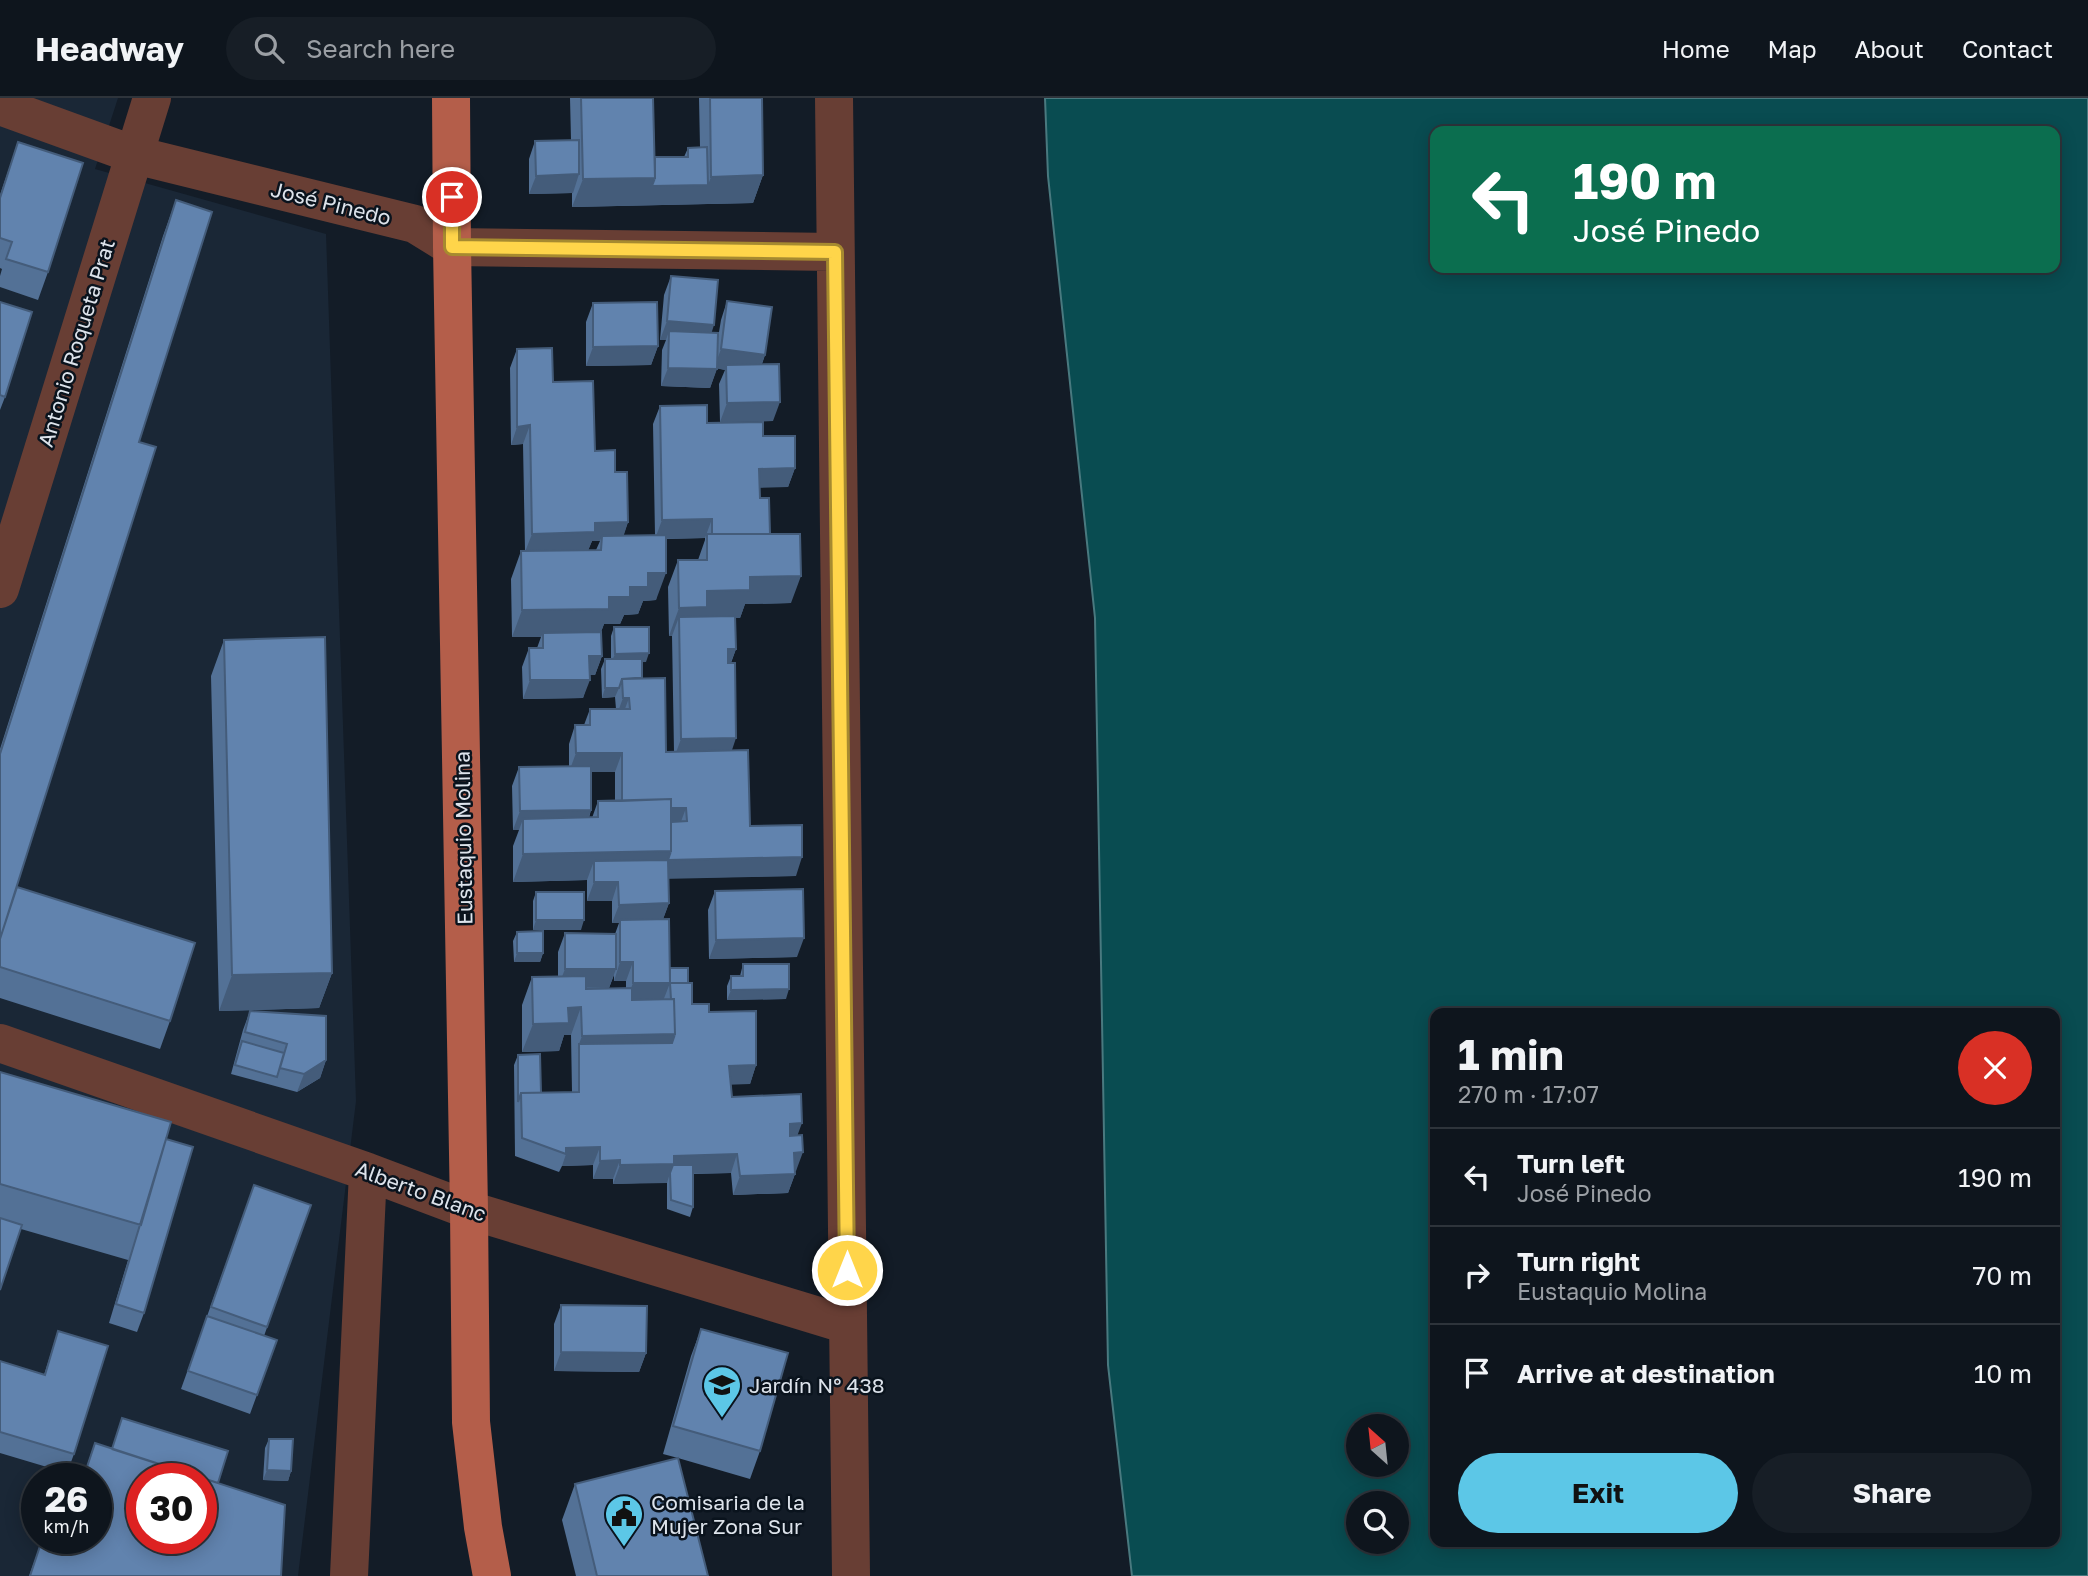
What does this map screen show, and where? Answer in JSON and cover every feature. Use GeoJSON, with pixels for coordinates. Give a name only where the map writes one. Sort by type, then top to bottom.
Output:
{"type":"FeatureCollection","features":[{"type":"Feature","properties":{"kind":"main road","name":"Eustaquio Molina"},"geometry":{"type":"LineString","coordinates":[[451,98],[471,1422],[492,1576]]}},
{"type":"Feature","properties":{"kind":"street","name":"Antonio Roqueta Prat"},"geometry":{"type":"LineString","coordinates":[[0,589],[152,98]]}},
{"type":"Feature","properties":{"kind":"street"},"geometry":{"type":"LineString","coordinates":[[834,98],[851,1576]]}},
{"type":"Feature","properties":{"kind":"street","name":"José Pinedo"},"geometry":{"type":"LineString","coordinates":[[0,106],[135,155],[415,224],[452,247]]}},
{"type":"Feature","properties":{"kind":"street"},"geometry":{"type":"LineString","coordinates":[[452,247],[835,252]]}},
{"type":"Feature","properties":{"kind":"street","name":"Alberto Blanc"},"geometry":{"type":"LineString","coordinates":[[0,1043],[469,1210],[848,1325]]}},
{"type":"Feature","properties":{"kind":"street"},"geometry":{"type":"LineString","coordinates":[[349,1576],[368,1172]]}},
{"type":"Feature","properties":{"kind":"shaded area"},"geometry":{"type":"Polygon","coordinates":[[[0,98],[118,98],[95,169],[326,234],[356,1101],[298,1576],[0,1576],[0,98]]]}},
{"type":"Feature","properties":{"kind":"shaded area"},"geometry":{"type":"Polygon","coordinates":[[[1045,98],[2088,98],[2088,1576],[1132,1576],[1108,1365],[1095,618],[1048,176],[1045,98]]]}},
{"type":"Feature","properties":{"kind":"building"},"geometry":{"type":"Polygon","coordinates":[[[581,98],[653,98],[655,178],[583,179],[581,98]]]}},
{"type":"Feature","properties":{"kind":"building"},"geometry":{"type":"Polygon","coordinates":[[[710,98],[762,98],[763,175],[711,177],[710,98]]]}},
{"type":"Feature","properties":{"kind":"building"},"geometry":{"type":"Polygon","coordinates":[[[579,140],[579,174],[536,176],[535,141],[579,140]]]}},
{"type":"Feature","properties":{"kind":"building"},"geometry":{"type":"Polygon","coordinates":[[[18,142],[83,163],[48,272],[6,259],[12,242],[0,238],[0,198],[18,142]]]}},
{"type":"Feature","properties":{"kind":"building"},"geometry":{"type":"Polygon","coordinates":[[[707,147],[708,185],[652,186],[655,178],[655,157],[688,157],[688,148],[707,147]]]}},
{"type":"Feature","properties":{"kind":"building"},"geometry":{"type":"Polygon","coordinates":[[[176,200],[212,212],[139,442],[156,447],[0,939],[0,754],[176,200]]]}},
{"type":"Feature","properties":{"kind":"building"},"geometry":{"type":"Polygon","coordinates":[[[671,276],[718,280],[714,325],[667,321],[671,276]]]}},
{"type":"Feature","properties":{"kind":"building"},"geometry":{"type":"Polygon","coordinates":[[[727,301],[772,307],[765,355],[721,349],[727,301]]]}},
{"type":"Feature","properties":{"kind":"building"},"geometry":{"type":"Polygon","coordinates":[[[0,302],[32,312],[5,397],[0,395],[0,302]]]}},
{"type":"Feature","properties":{"kind":"building"},"geometry":{"type":"Polygon","coordinates":[[[657,302],[658,346],[593,347],[593,303],[657,302]]]}},
{"type":"Feature","properties":{"kind":"building"},"geometry":{"type":"Polygon","coordinates":[[[669,331],[718,333],[717,369],[668,368],[669,331]]]}},
{"type":"Feature","properties":{"kind":"building"},"geometry":{"type":"Polygon","coordinates":[[[552,348],[553,382],[593,381],[595,451],[615,450],[615,472],[627,472],[628,522],[595,523],[595,532],[532,534],[530,425],[517,427],[517,349],[552,348]]]}},
{"type":"Feature","properties":{"kind":"building"},"geometry":{"type":"Polygon","coordinates":[[[779,364],[780,402],[727,403],[726,365],[779,364]]]}},
{"type":"Feature","properties":{"kind":"building"},"geometry":{"type":"Polygon","coordinates":[[[707,405],[707,423],[763,422],[763,436],[795,436],[795,468],[759,469],[760,498],[769,498],[770,534],[712,534],[712,519],[662,520],[660,406],[707,405]]]}},
{"type":"Feature","properties":{"kind":"building"},"geometry":{"type":"Polygon","coordinates":[[[707,534],[800,534],[801,576],[750,577],[750,590],[707,591],[707,607],[679,608],[678,560],[707,560],[707,534]]]}},
{"type":"Feature","properties":{"kind":"building"},"geometry":{"type":"Polygon","coordinates":[[[666,535],[666,573],[648,573],[648,587],[630,587],[630,597],[609,597],[609,609],[522,610],[521,551],[601,550],[602,536],[666,535]]]}},
{"type":"Feature","properties":{"kind":"building"},"geometry":{"type":"Polygon","coordinates":[[[735,616],[736,649],[728,649],[728,663],[735,663],[736,738],[681,739],[679,617],[735,616]]]}},
{"type":"Feature","properties":{"kind":"building"},"geometry":{"type":"Polygon","coordinates":[[[614,627],[649,627],[649,653],[615,654],[614,627]]]}},
{"type":"Feature","properties":{"kind":"building"},"geometry":{"type":"Polygon","coordinates":[[[601,632],[602,656],[589,656],[590,680],[530,680],[529,648],[543,648],[543,633],[601,632]]]}},
{"type":"Feature","properties":{"kind":"building"},"geometry":{"type":"Polygon","coordinates":[[[325,637],[332,973],[232,975],[224,640],[325,637]]]}},
{"type":"Feature","properties":{"kind":"building"},"geometry":{"type":"Polygon","coordinates":[[[605,659],[642,659],[642,678],[622,679],[619,688],[605,688],[605,659]]]}},
{"type":"Feature","properties":{"kind":"building"},"geometry":{"type":"Polygon","coordinates":[[[665,678],[666,752],[748,750],[750,826],[802,825],[802,857],[668,860],[671,851],[671,822],[687,821],[686,808],[671,808],[671,799],[622,801],[622,753],[576,753],[575,725],[590,725],[590,709],[630,709],[629,698],[623,698],[622,679],[665,678]]]}},
{"type":"Feature","properties":{"kind":"building"},"geometry":{"type":"Polygon","coordinates":[[[591,766],[591,810],[520,811],[519,767],[591,766]]]}},
{"type":"Feature","properties":{"kind":"building"},"geometry":{"type":"Polygon","coordinates":[[[671,799],[671,851],[523,854],[523,819],[598,817],[598,801],[671,799]]]}},
{"type":"Feature","properties":{"kind":"building"},"geometry":{"type":"Polygon","coordinates":[[[668,860],[669,903],[619,905],[618,882],[594,882],[594,861],[668,860]]]}},
{"type":"Feature","properties":{"kind":"building"},"geometry":{"type":"Polygon","coordinates":[[[17,887],[195,943],[170,1021],[0,967],[0,939],[17,887]]]}},
{"type":"Feature","properties":{"kind":"building"},"geometry":{"type":"Polygon","coordinates":[[[803,889],[804,938],[716,940],[715,891],[803,889]]]}},
{"type":"Feature","properties":{"kind":"building"},"geometry":{"type":"Polygon","coordinates":[[[536,892],[584,892],[584,920],[536,920],[536,892]]]}},
{"type":"Feature","properties":{"kind":"building"},"geometry":{"type":"Polygon","coordinates":[[[669,919],[670,983],[633,983],[633,962],[620,962],[620,920],[669,919]]]}},
{"type":"Feature","properties":{"kind":"building"},"geometry":{"type":"Polygon","coordinates":[[[543,931],[543,953],[517,953],[517,932],[543,931]]]}},
{"type":"Feature","properties":{"kind":"building"},"geometry":{"type":"Polygon","coordinates":[[[565,933],[616,934],[616,969],[565,969],[565,933]]]}},
{"type":"Feature","properties":{"kind":"building"},"geometry":{"type":"Polygon","coordinates":[[[743,964],[789,964],[789,989],[731,990],[731,976],[743,976],[743,964]]]}},
{"type":"Feature","properties":{"kind":"building"},"geometry":{"type":"Polygon","coordinates":[[[670,968],[688,968],[688,983],[670,983],[670,968]]]}},
{"type":"Feature","properties":{"kind":"building"},"geometry":{"type":"Polygon","coordinates":[[[586,976],[586,989],[632,988],[632,1000],[674,999],[675,1034],[582,1036],[581,1007],[568,1008],[569,1023],[533,1024],[532,977],[586,976]]]}},
{"type":"Feature","properties":{"kind":"building"},"geometry":{"type":"Polygon","coordinates":[[[670,983],[692,983],[692,1004],[709,1004],[709,1012],[756,1011],[756,1065],[729,1066],[732,1097],[801,1094],[802,1123],[790,1124],[790,1136],[802,1135],[803,1152],[794,1153],[795,1174],[740,1176],[737,1154],[674,1156],[674,1164],[620,1165],[620,1160],[600,1161],[600,1147],[566,1148],[566,1154],[522,1138],[521,1093],[579,1092],[579,1044],[672,1043],[675,1034],[674,999],[671,999],[670,983]]]}},
{"type":"Feature","properties":{"kind":"building"},"geometry":{"type":"Polygon","coordinates":[[[250,1011],[326,1016],[326,1060],[304,1074],[280,1068],[287,1044],[245,1032],[250,1011]]]}},
{"type":"Feature","properties":{"kind":"building"},"geometry":{"type":"Polygon","coordinates":[[[242,1041],[284,1053],[277,1077],[235,1065],[242,1041]]]}},
{"type":"Feature","properties":{"kind":"building"},"geometry":{"type":"Polygon","coordinates":[[[540,1054],[541,1093],[521,1093],[518,1102],[518,1055],[540,1054]]]}},
{"type":"Feature","properties":{"kind":"building"},"geometry":{"type":"Polygon","coordinates":[[[0,1072],[171,1122],[141,1225],[0,1184],[0,1072]]]}},
{"type":"Feature","properties":{"kind":"building"},"geometry":{"type":"Polygon","coordinates":[[[166,1139],[193,1147],[144,1313],[116,1304],[166,1139]]]}},
{"type":"Feature","properties":{"kind":"building"},"geometry":{"type":"Polygon","coordinates":[[[673,1165],[693,1165],[693,1207],[671,1200],[670,1173],[673,1165]]]}},
{"type":"Feature","properties":{"kind":"building"},"geometry":{"type":"Polygon","coordinates":[[[254,1185],[311,1205],[267,1327],[211,1307],[254,1185]]]}},
{"type":"Feature","properties":{"kind":"building"},"geometry":{"type":"Polygon","coordinates":[[[0,1218],[22,1225],[0,1290],[0,1218]]]}},
{"type":"Feature","properties":{"kind":"building"},"geometry":{"type":"Polygon","coordinates":[[[561,1305],[647,1306],[646,1353],[561,1352],[561,1305]]]}},
{"type":"Feature","properties":{"kind":"building"},"geometry":{"type":"Polygon","coordinates":[[[207,1316],[277,1340],[257,1395],[188,1371],[207,1316]]]}},
{"type":"Feature","properties":{"kind":"building"},"geometry":{"type":"Polygon","coordinates":[[[701,1329],[788,1353],[760,1451],[673,1426],[701,1329]]]}},
{"type":"Feature","properties":{"kind":"building"},"geometry":{"type":"Polygon","coordinates":[[[58,1331],[108,1346],[74,1454],[0,1432],[0,1361],[45,1375],[58,1331]]]}},
{"type":"Feature","properties":{"kind":"building"},"geometry":{"type":"Polygon","coordinates":[[[122,1418],[228,1451],[218,1483],[217,1463],[156,1463],[112,1449],[122,1418]]]}},
{"type":"Feature","properties":{"kind":"building"},"geometry":{"type":"Polygon","coordinates":[[[269,1439],[293,1439],[291,1471],[267,1470],[269,1439]]]}},
{"type":"Feature","properties":{"kind":"building"},"geometry":{"type":"Polygon","coordinates":[[[95,1443],[156,1463],[126,1463],[126,1554],[217,1554],[217,1483],[285,1505],[281,1576],[30,1576],[37,1554],[112,1554],[112,1463],[88,1463],[95,1443]]]}},
{"type":"Feature","properties":{"kind":"building"},"geometry":{"type":"Polygon","coordinates":[[[678,1458],[708,1576],[597,1576],[575,1484],[678,1458]]]}},
{"type":"Feature","properties":{"kind":"place","name":"Jardín N° 438"},"geometry":{"type":"Point","coordinates":[722,1419]}},
{"type":"Feature","properties":{"kind":"place","name":"Comisaria de la Mujer Zona Sur"},"geometry":{"type":"Point","coordinates":[624,1548]}},
{"type":"Feature","properties":{"kind":"route"},"geometry":{"type":"LineString","coordinates":[[452,197],[452,247],[835,252],[847,1270]]}}]}
